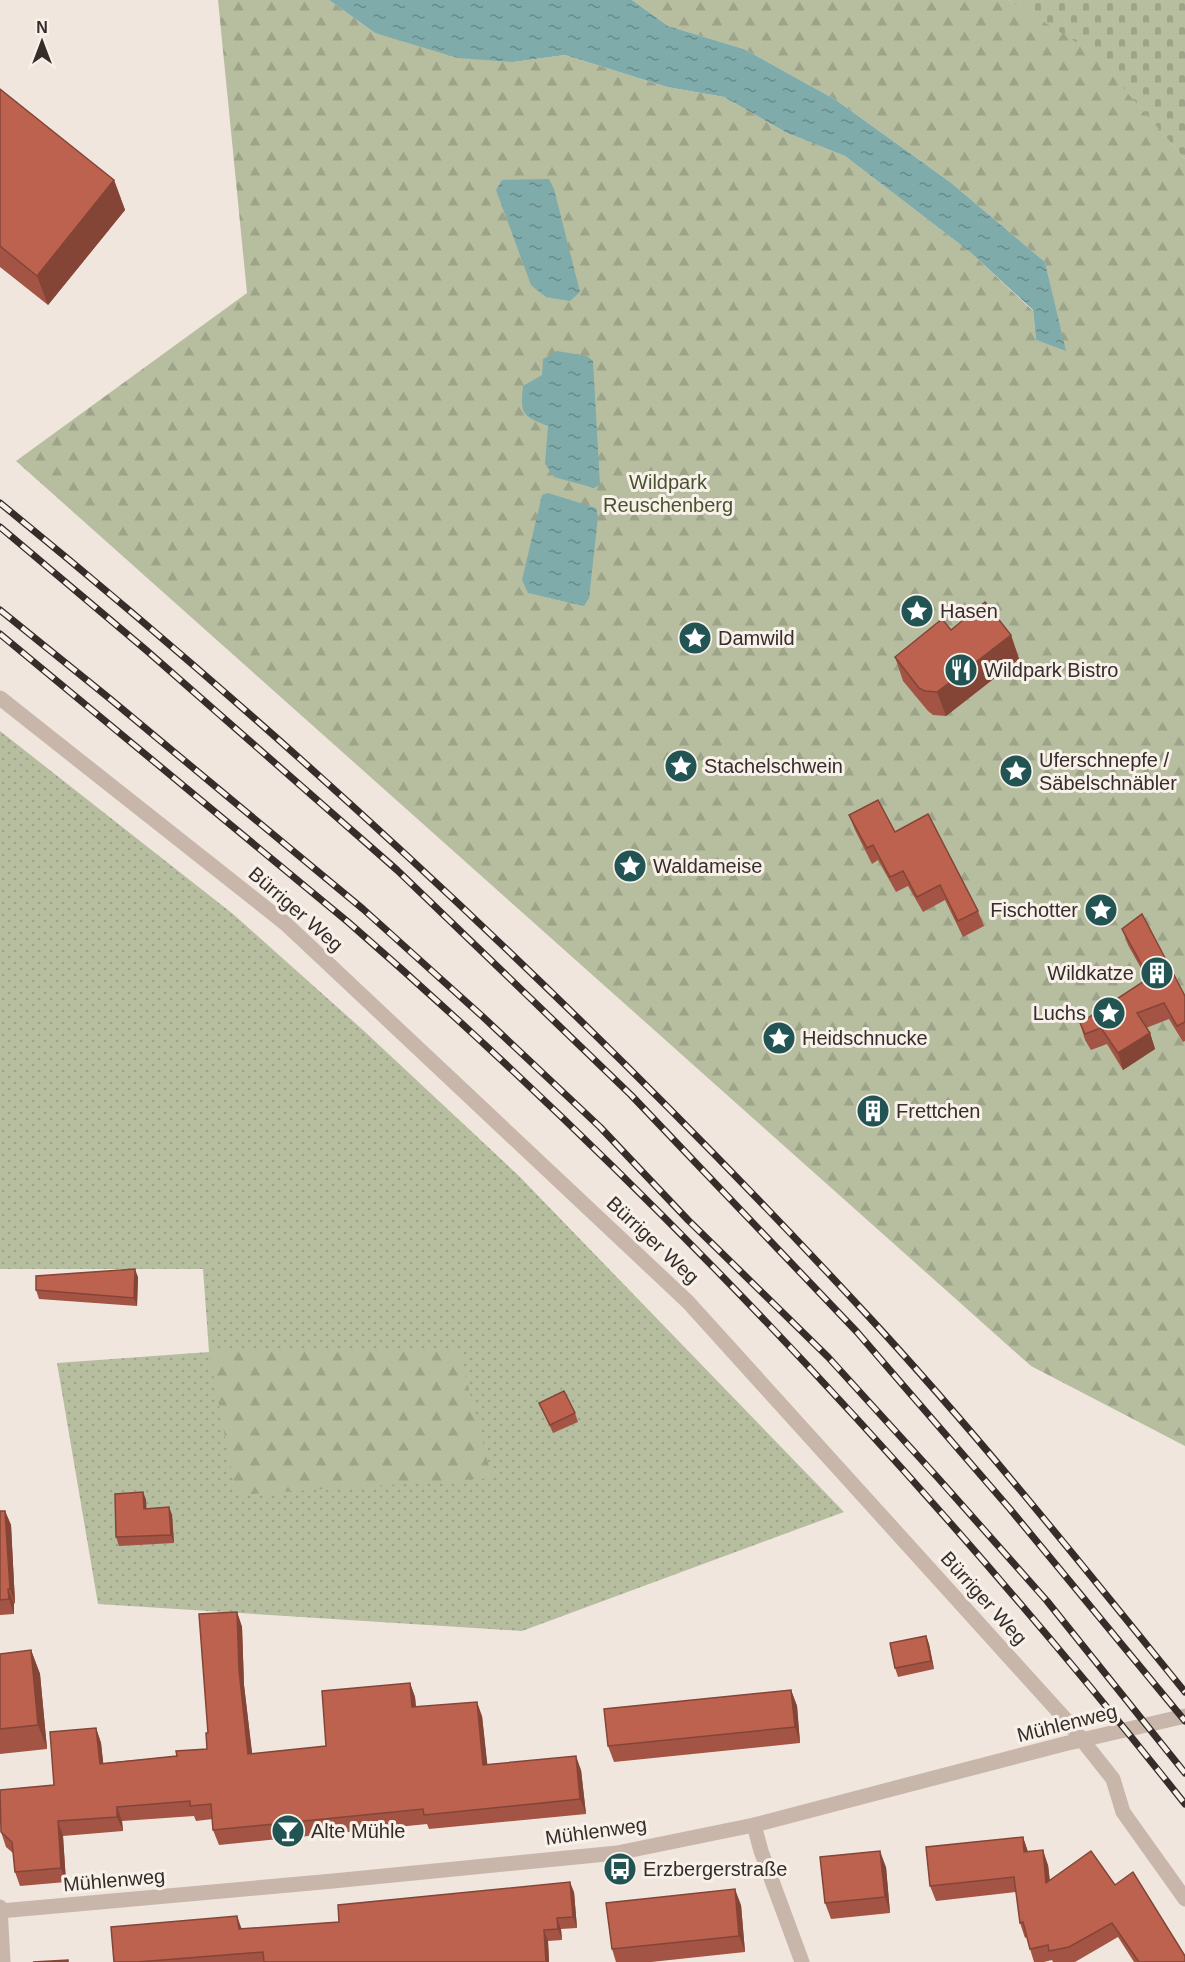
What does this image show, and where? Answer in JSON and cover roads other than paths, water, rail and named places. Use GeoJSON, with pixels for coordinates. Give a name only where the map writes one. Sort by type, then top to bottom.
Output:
{"type":"FeatureCollection","features":[{"type":"Feature","properties":{"kind":"street","name":"Bürriger Weg"},"geometry":{"type":"LineString","coordinates":[[0,698],[286,924],[688,1302],[1067,1721],[1113,1779],[1123,1812],[1185,1899]]}},
{"type":"Feature","properties":{"kind":"street","name":"Mühlenweg"},"geometry":{"type":"LineString","coordinates":[[0,1910],[617,1853],[754,1825],[1064,1744],[1185,1716]]}},
{"type":"Feature","properties":{"kind":"street"},"geometry":{"type":"LineString","coordinates":[[754,1825],[761,1851],[801,1962]]}},
{"type":"Feature","properties":{"kind":"street"},"geometry":{"type":"LineString","coordinates":[[0,1910],[3,1962]]}},
{"type":"Feature","properties":{"kind":"water"},"geometry":{"type":"Polygon","coordinates":[[[329,0],[632,0],[668,26],[744,49],[836,100],[950,182],[1045,262],[1066,351],[1036,340],[1033,310],[970,252],[845,156],[787,133],[724,97],[667,87],[565,55],[513,62],[458,58],[375,33],[329,0]]]}},
{"type":"Feature","properties":{"kind":"water"},"geometry":{"type":"Polygon","coordinates":[[[549,179],[554,189],[580,292],[570,301],[546,297],[531,285],[496,190],[502,180],[549,179]]]}},
{"type":"Feature","properties":{"kind":"water"},"geometry":{"type":"Polygon","coordinates":[[[557,351],[587,356],[593,361],[600,485],[594,488],[554,477],[545,464],[548,426],[528,416],[523,408],[523,386],[542,375],[543,359],[557,351]]]}},
{"type":"Feature","properties":{"kind":"water"},"geometry":{"type":"Polygon","coordinates":[[[548,493],[596,508],[598,517],[589,598],[584,606],[528,593],[522,580],[542,495],[548,493]]]}},
{"type":"Feature","properties":{"kind":"railway"},"geometry":{"type":"LineString","coordinates":[[0,503],[115,598],[339,794],[557,997],[663,1102],[767,1208],[951,1408],[1185,1692]]}},
{"type":"Feature","properties":{"kind":"railway"},"geometry":{"type":"LineString","coordinates":[[0,527],[146,650],[397,870],[631,1095],[857,1332],[1010,1509],[1185,1721]]}},
{"type":"Feature","properties":{"kind":"railway"},"geometry":{"type":"LineString","coordinates":[[0,610],[363,909],[482,1016],[600,1127],[688,1220],[828,1357],[938,1478],[1047,1601],[1185,1773]]}},
{"type":"Feature","properties":{"kind":"railway"},"geometry":{"type":"LineString","coordinates":[[0,634],[348,922],[462,1023],[681,1234],[890,1455],[991,1569],[1185,1804]]}},
{"type":"Feature","properties":{"kind":"place","name":"Hasen"},"geometry":{"type":"Point","coordinates":[917,611]}},
{"type":"Feature","properties":{"kind":"place","name":"Damwild"},"geometry":{"type":"Point","coordinates":[695,638]}},
{"type":"Feature","properties":{"kind":"place","name":"Wildpark Bistro"},"geometry":{"type":"Point","coordinates":[961,670]}},
{"type":"Feature","properties":{"kind":"place","name":"Stachelschwein"},"geometry":{"type":"Point","coordinates":[681,766]}},
{"type":"Feature","properties":{"kind":"place","name":"Uferschnepfe / Säbelschnäbler"},"geometry":{"type":"Point","coordinates":[1016,771]}},
{"type":"Feature","properties":{"kind":"place","name":"Waldameise"},"geometry":{"type":"Point","coordinates":[630,866]}},
{"type":"Feature","properties":{"kind":"place","name":"Fischotter"},"geometry":{"type":"Point","coordinates":[1101,910]}},
{"type":"Feature","properties":{"kind":"place","name":"Wildkatze"},"geometry":{"type":"Point","coordinates":[1157,973]}},
{"type":"Feature","properties":{"kind":"place","name":"Luchs"},"geometry":{"type":"Point","coordinates":[1109,1013]}},
{"type":"Feature","properties":{"kind":"place","name":"Heidschnucke"},"geometry":{"type":"Point","coordinates":[779,1038]}},
{"type":"Feature","properties":{"kind":"place","name":"Frettchen"},"geometry":{"type":"Point","coordinates":[873,1111]}},
{"type":"Feature","properties":{"kind":"place","name":"Alte Mühle"},"geometry":{"type":"Point","coordinates":[288,1831]}},
{"type":"Feature","properties":{"kind":"place","name":"Erzbergerstraße"},"geometry":{"type":"Point","coordinates":[620,1869]}},
{"type":"Feature","properties":{"kind":"park label","name":"Wildpark Reuschenberg"},"geometry":{"type":"Point","coordinates":[668,494]}}]}
